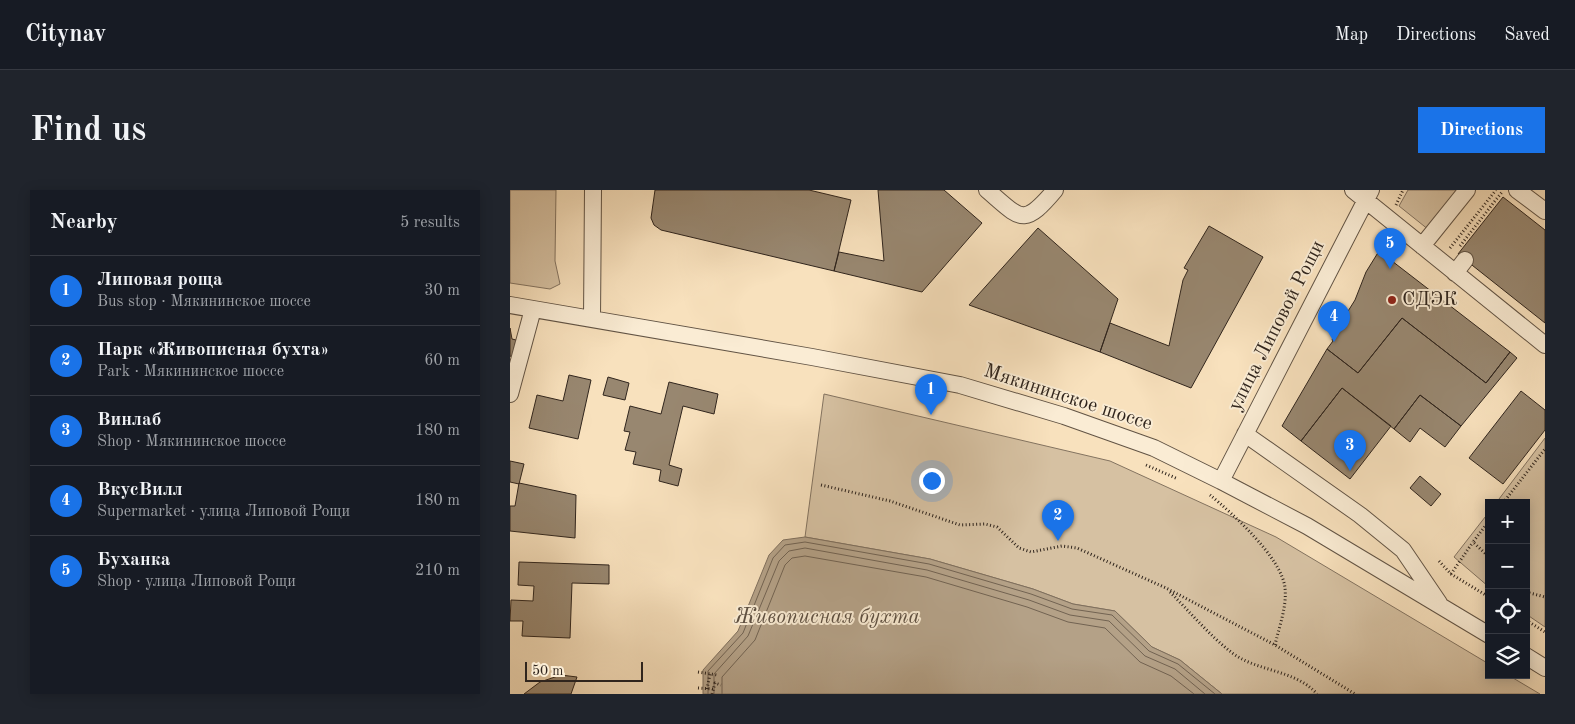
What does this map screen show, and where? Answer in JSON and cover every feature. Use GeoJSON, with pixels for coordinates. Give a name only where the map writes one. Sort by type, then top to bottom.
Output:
{"type":"FeatureCollection","features":[{"type":"Feature","properties":{"kind":"street"},"geometry":{"type":"LineString","coordinates":[[592,190],[592,319]]}},
{"type":"Feature","properties":{"kind":"street"},"geometry":{"type":"LineString","coordinates":[[987,190],[1015,213],[1022,216],[1031,215],[1038,211],[1055,190]]}},
{"type":"Feature","properties":{"kind":"street"},"geometry":{"type":"LineString","coordinates":[[1422,246],[1467,190]]}},
{"type":"Feature","properties":{"kind":"street"},"geometry":{"type":"LineString","coordinates":[[1517,190],[1545,211]]}},
{"type":"Feature","properties":{"kind":"street"},"geometry":{"type":"LineString","coordinates":[[1364,193],[1422,246],[1460,260],[1545,345]]}},
{"type":"Feature","properties":{"kind":"street","name":"улица Липовой Рощи"},"geometry":{"type":"LineString","coordinates":[[1221,481],[1364,193]]}},
{"type":"Feature","properties":{"kind":"street","name":"Мякининское шоссе"},"geometry":{"type":"LineString","coordinates":[[510,305],[960,385],[1064,416],[1154,448],[1221,481],[1307,526],[1487,634]]}},
{"type":"Feature","properties":{"kind":"street"},"geometry":{"type":"LineString","coordinates":[[510,394],[533,309]]}},
{"type":"Feature","properties":{"kind":"street"},"geometry":{"type":"LineString","coordinates":[[1245,434],[1360,515],[1402,550],[1441,607]]}},
{"type":"Feature","properties":{"kind":"street"},"geometry":{"type":"LineString","coordinates":[[1530,659],[1545,668]]}},
{"type":"Feature","properties":{"kind":"path"},"geometry":{"type":"LineString","coordinates":[[1395,206],[1404,190]]}},
{"type":"Feature","properties":{"kind":"path"},"geometry":{"type":"LineString","coordinates":[[1449,250],[1496,190]]}},
{"type":"Feature","properties":{"kind":"path"},"geometry":{"type":"LineString","coordinates":[[1460,260],[1504,190]]}},
{"type":"Feature","properties":{"kind":"path"},"geometry":{"type":"LineString","coordinates":[[1506,499],[1545,449]]}},
{"type":"Feature","properties":{"kind":"path"},"geometry":{"type":"LineString","coordinates":[[1146,465],[1182,481]]}},
{"type":"Feature","properties":{"kind":"path"},"geometry":{"type":"LineString","coordinates":[[821,485],[890,501],[960,526],[985,524],[997,527],[1019,548],[1031,552],[1062,546],[1077,548],[1166,588],[1275,645],[1355,694]]}},
{"type":"Feature","properties":{"kind":"path"},"geometry":{"type":"LineString","coordinates":[[1208,493],[1236,517],[1267,553],[1282,575],[1285,587],[1284,605],[1275,645]]}},
{"type":"Feature","properties":{"kind":"path"},"geometry":{"type":"LineString","coordinates":[[1451,574],[1485,526]]}},
{"type":"Feature","properties":{"kind":"path"},"geometry":{"type":"LineString","coordinates":[[1473,542],[1485,553]]}},
{"type":"Feature","properties":{"kind":"path"},"geometry":{"type":"LineString","coordinates":[[1439,561],[1451,574],[1485,595]]}},
{"type":"Feature","properties":{"kind":"path"},"geometry":{"type":"LineString","coordinates":[[1166,588],[1231,652],[1246,660],[1292,676],[1312,688],[1317,694]]}},
{"type":"Feature","properties":{"kind":"path"},"geometry":{"type":"LineString","coordinates":[[1530,593],[1545,598]]}},
{"type":"Feature","properties":{"kind":"path"},"geometry":{"type":"LineString","coordinates":[[1530,623],[1545,632]]}},
{"type":"Feature","properties":{"kind":"path"},"geometry":{"type":"LineString","coordinates":[[698,672],[717,675]]}},
{"type":"Feature","properties":{"kind":"path"},"geometry":{"type":"LineString","coordinates":[[707,689],[710,674]]}},
{"type":"Feature","properties":{"kind":"path"},"geometry":{"type":"LineString","coordinates":[[712,694],[715,683],[721,685]]}},
{"type":"Feature","properties":{"kind":"path"},"geometry":{"type":"LineString","coordinates":[[698,688],[713,689]]}},
{"type":"Feature","properties":{"kind":"shaded area"},"geometry":{"type":"Polygon","coordinates":[[[510,190],[556,190],[555,261],[560,284],[550,289],[510,283],[510,190]]]}},
{"type":"Feature","properties":{"kind":"shaded area"},"geometry":{"type":"Polygon","coordinates":[[[1408,190],[1460,190],[1429,230],[1399,206],[1408,190]]]}},
{"type":"Feature","properties":{"kind":"shaded area"},"geometry":{"type":"Polygon","coordinates":[[[824,394],[1110,461],[1276,537],[1485,662],[1485,679],[1515,679],[1540,694],[1222,694],[1180,660],[1152,647],[1115,611],[1073,604],[1033,589],[930,559],[805,537],[824,394]]]}},
{"type":"Feature","properties":{"kind":"shaded area"},"geometry":{"type":"Polygon","coordinates":[[[1545,438],[1545,627],[1530,617],[1530,499],[1499,499],[1545,438]]]}},
{"type":"Feature","properties":{"kind":"shaded area"},"geometry":{"type":"Polygon","coordinates":[[[1485,517],[1485,584],[1454,557],[1485,517]]]}},
{"type":"Feature","properties":{"kind":"water","name":"Живописная бухта"},"geometry":{"type":"Polygon","coordinates":[[[805,537],[930,559],[1033,589],[1073,604],[1115,611],[1152,647],[1180,660],[1222,694],[703,694],[703,670],[738,631],[769,555],[783,540],[805,537]]]}},
{"type":"Feature","properties":{"kind":"building"},"geometry":{"type":"Polygon","coordinates":[[[655,190],[809,190],[851,200],[834,271],[661,230],[654,225],[651,218],[655,190]]]}},
{"type":"Feature","properties":{"kind":"building"},"geometry":{"type":"Polygon","coordinates":[[[878,190],[944,190],[982,223],[922,292],[834,271],[839,252],[884,261],[878,190]]]}},
{"type":"Feature","properties":{"kind":"building"},"geometry":{"type":"Polygon","coordinates":[[[1503,197],[1545,230],[1545,323],[1458,254],[1503,197]]]}},
{"type":"Feature","properties":{"kind":"building"},"geometry":{"type":"Polygon","coordinates":[[[1209,226],[1263,257],[1191,388],[1100,352],[1110,323],[1169,346],[1183,280],[1188,270],[1184,268],[1209,226]]]}},
{"type":"Feature","properties":{"kind":"building"},"geometry":{"type":"Polygon","coordinates":[[[1038,228],[1118,299],[1100,352],[969,305],[1038,228]]]}},
{"type":"Feature","properties":{"kind":"building"},"geometry":{"type":"Polygon","coordinates":[[[1379,251],[1510,352],[1486,383],[1402,318],[1358,373],[1327,349],[1355,300],[1366,272],[1379,251]]]}},
{"type":"Feature","properties":{"kind":"building"},"geometry":{"type":"Polygon","coordinates":[[[1402,318],[1486,383],[1510,352],[1517,358],[1461,426],[1420,395],[1394,429],[1342,388],[1301,441],[1282,426],[1327,349],[1358,373],[1402,318]]]}},
{"type":"Feature","properties":{"kind":"building"},"geometry":{"type":"Polygon","coordinates":[[[510,328],[512,339],[516,340],[512,357],[510,356],[510,328]]]}},
{"type":"Feature","properties":{"kind":"building"},"geometry":{"type":"Polygon","coordinates":[[[569,375],[591,380],[578,439],[529,428],[537,395],[563,401],[569,375]]]}},
{"type":"Feature","properties":{"kind":"building"},"geometry":{"type":"Polygon","coordinates":[[[608,377],[629,383],[625,400],[603,395],[608,377]]]}},
{"type":"Feature","properties":{"kind":"building"},"geometry":{"type":"Polygon","coordinates":[[[669,382],[718,394],[714,414],[683,406],[669,465],[682,469],[678,486],[659,481],[661,470],[633,464],[636,452],[625,450],[630,432],[624,431],[630,406],[661,414],[669,382]]]}},
{"type":"Feature","properties":{"kind":"building"},"geometry":{"type":"Polygon","coordinates":[[[1342,388],[1391,426],[1350,479],[1301,441],[1342,388]]]}},
{"type":"Feature","properties":{"kind":"building"},"geometry":{"type":"Polygon","coordinates":[[[1521,391],[1545,410],[1545,430],[1503,484],[1469,458],[1521,391]]]}},
{"type":"Feature","properties":{"kind":"building"},"geometry":{"type":"Polygon","coordinates":[[[1420,395],[1461,426],[1445,447],[1420,428],[1410,442],[1394,429],[1420,395]]]}},
{"type":"Feature","properties":{"kind":"building"},"geometry":{"type":"Polygon","coordinates":[[[510,461],[524,464],[519,484],[510,482],[510,461]]]}},
{"type":"Feature","properties":{"kind":"building"},"geometry":{"type":"Polygon","coordinates":[[[1420,476],[1441,494],[1431,506],[1410,488],[1420,476]]]}},
{"type":"Feature","properties":{"kind":"building"},"geometry":{"type":"Polygon","coordinates":[[[519,483],[576,495],[575,538],[510,531],[510,506],[515,506],[519,483]]]}},
{"type":"Feature","properties":{"kind":"building"},"geometry":{"type":"Polygon","coordinates":[[[519,562],[609,565],[609,584],[572,583],[570,638],[522,636],[523,621],[510,621],[511,600],[533,601],[534,586],[518,585],[519,562]]]}},
{"type":"Feature","properties":{"kind":"building"},"geometry":{"type":"Polygon","coordinates":[[[561,675],[577,677],[571,694],[524,694],[540,682],[561,675]]]}},
{"type":"Feature","properties":{"kind":"place","name":"Буханка"},"geometry":{"type":"Point","coordinates":[1390,269]}},
{"type":"Feature","properties":{"kind":"place","name":"СДЭК"},"geometry":{"type":"Point","coordinates":[1392,300]}},
{"type":"Feature","properties":{"kind":"place","name":"ВкусВилл"},"geometry":{"type":"Point","coordinates":[1334,342]}},
{"type":"Feature","properties":{"kind":"place","name":"Липовая роща"},"geometry":{"type":"Point","coordinates":[931,415]}},
{"type":"Feature","properties":{"kind":"place","name":"Винлаб"},"geometry":{"type":"Point","coordinates":[1350,471]}},
{"type":"Feature","properties":{"kind":"place","name":"Парк «Живописная бухта»"},"geometry":{"type":"Point","coordinates":[1058,541]}}]}
